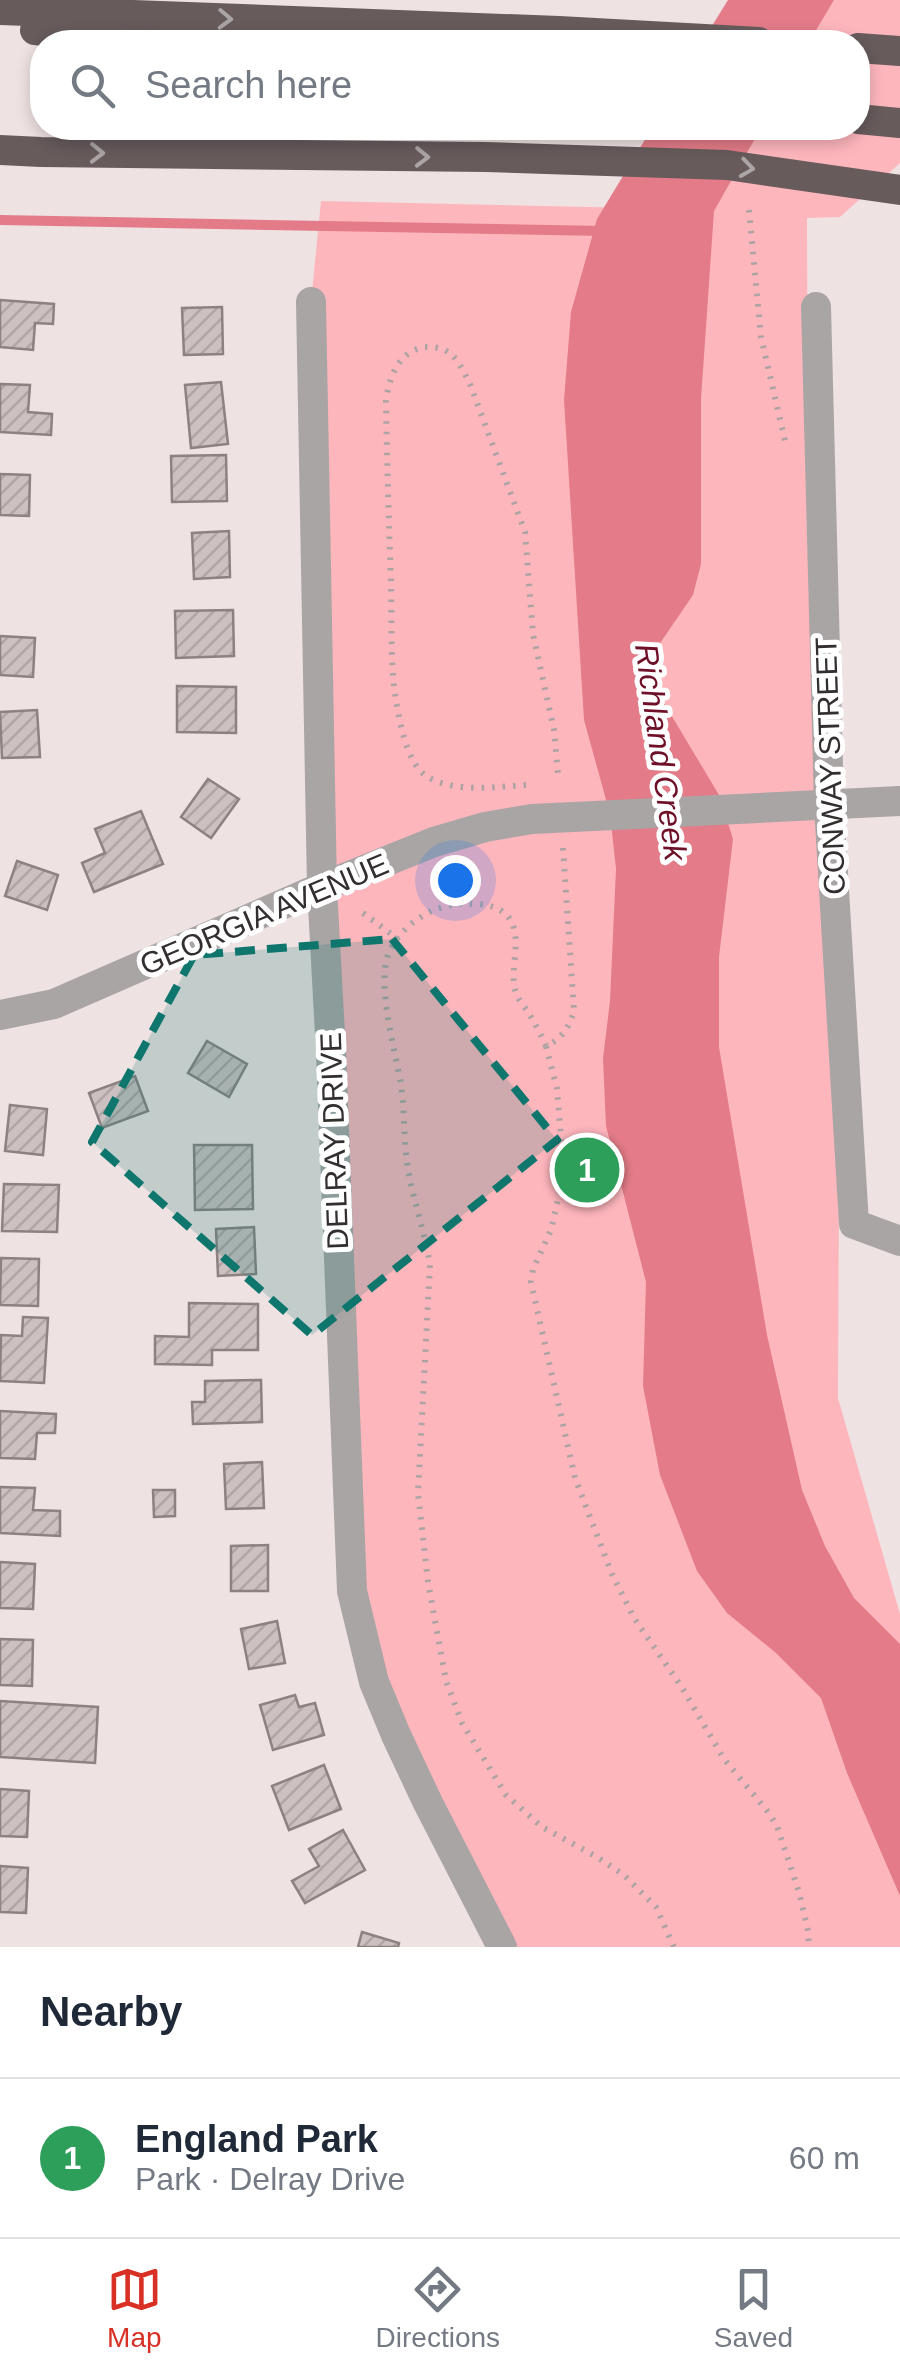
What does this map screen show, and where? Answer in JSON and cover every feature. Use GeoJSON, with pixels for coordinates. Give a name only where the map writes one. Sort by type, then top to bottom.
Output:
{"type":"FeatureCollection","features":[{"type":"Feature","properties":{"kind":"highway"},"geometry":{"type":"LineString","coordinates":[[10,19],[513,30]]}},
{"type":"Feature","properties":{"kind":"highway"},"geometry":{"type":"LineString","coordinates":[[10,19],[75,30]]}},
{"type":"Feature","properties":{"kind":"highway"},"geometry":{"type":"LineString","coordinates":[[870,49],[895,50]]}},
{"type":"Feature","properties":{"kind":"highway"},"geometry":{"type":"LineString","coordinates":[[870,120],[900,123]]}},
{"type":"Feature","properties":{"kind":"highway"},"geometry":{"type":"LineString","coordinates":[[0,150],[727,165],[900,190]]}},
{"type":"Feature","properties":{"kind":"street","name":"DELRAY DRIVE"},"geometry":{"type":"LineString","coordinates":[[311,302],[322,887],[352,1591],[374,1682],[396,1735],[502,1947]]}},
{"type":"Feature","properties":{"kind":"street","name":"CONWAY STREET"},"geometry":{"type":"LineString","coordinates":[[816,307],[829,806],[854,1224],[900,1241]]}},
{"type":"Feature","properties":{"kind":"street","name":"GEORGIA AVENUE"},"geometry":{"type":"LineString","coordinates":[[0,1016],[54,1004],[322,887],[460,833],[532,819],[900,801]]}},
{"type":"Feature","properties":{"kind":"path"},"geometry":{"type":"LineString","coordinates":[[749,210],[761,337]]}},
{"type":"Feature","properties":{"kind":"path"},"geometry":{"type":"LineString","coordinates":[[540,785],[452,785],[426,776],[409,754],[396,700],[386,401],[388,384],[399,362],[416,350],[441,348],[458,362],[526,532],[534,634],[554,730],[558,774]]}},
{"type":"Feature","properties":{"kind":"path"},"geometry":{"type":"LineString","coordinates":[[546,1046],[564,1032],[574,1011],[563,848]]}},
{"type":"Feature","properties":{"kind":"path"},"geometry":{"type":"LineString","coordinates":[[674,1947],[656,1907],[624,1875],[542,1827],[506,1795],[462,1723],[446,1681],[428,1582],[418,1493],[430,1265],[410,1180],[402,1092],[386,1002],[388,955],[398,940],[410,924],[457,904],[490,906],[510,920],[516,934],[516,993],[546,1046],[557,1089],[564,1172],[551,1230],[536,1259],[531,1282],[576,1478],[612,1574],[634,1618],[681,1686],[724,1759],[777,1826],[799,1892],[809,1947]]}},
{"type":"Feature","properties":{"kind":"path"},"geometry":{"type":"LineString","coordinates":[[363,912],[398,940]]}},
{"type":"Feature","properties":{"kind":"highlighted area"},"geometry":{"type":"Polygon","coordinates":[[[392,939],[557,1140],[312,1335],[92,1142],[194,955],[392,939]]]}},
{"type":"Feature","properties":{"kind":"shaded area"},"geometry":{"type":"Polygon","coordinates":[[[733,0],[900,0],[900,163],[840,217],[807,218],[808,444],[840,985],[838,1398],[900,1614],[900,1947],[502,1947],[361,1636],[311,302],[321,201],[635,208],[667,140],[870,140],[870,30],[719,30],[733,0]]]}},
{"type":"Feature","properties":{"kind":"water"},"geometry":{"type":"Polygon","coordinates":[[[728,0],[834,0],[816,30],[709,30],[728,0]]]}},
{"type":"Feature","properties":{"kind":"water","name":"Richland Creek"},"geometry":{"type":"Polygon","coordinates":[[[645,140],[754,140],[714,211],[701,399],[701,564],[693,595],[652,655],[650,667],[664,703],[719,795],[733,839],[719,957],[719,1047],[767,1335],[802,1490],[825,1546],[854,1598],[900,1644],[900,1896],[847,1773],[821,1698],[776,1653],[727,1613],[697,1571],[660,1475],[643,1386],[646,1282],[606,1126],[603,1058],[610,1001],[616,869],[610,814],[584,720],[564,400],[571,312],[597,219],[645,140]]]}},
{"type":"Feature","properties":{"kind":"building"},"geometry":{"type":"Polygon","coordinates":[[[0,300],[54,304],[53,324],[35,323],[33,350],[0,347],[0,300]]]}},
{"type":"Feature","properties":{"kind":"building"},"geometry":{"type":"Polygon","coordinates":[[[222,307],[223,354],[184,355],[182,308],[222,307]]]}},
{"type":"Feature","properties":{"kind":"building"},"geometry":{"type":"Polygon","coordinates":[[[221,382],[228,444],[191,448],[185,385],[221,382]]]}},
{"type":"Feature","properties":{"kind":"building"},"geometry":{"type":"Polygon","coordinates":[[[0,384],[30,385],[28,412],[52,414],[51,435],[0,432],[0,384]]]}},
{"type":"Feature","properties":{"kind":"building"},"geometry":{"type":"Polygon","coordinates":[[[226,455],[227,501],[172,502],[171,456],[226,455]]]}},
{"type":"Feature","properties":{"kind":"building"},"geometry":{"type":"Polygon","coordinates":[[[0,474],[30,475],[29,516],[0,515],[0,474]]]}},
{"type":"Feature","properties":{"kind":"building"},"geometry":{"type":"Polygon","coordinates":[[[229,531],[230,577],[194,579],[192,533],[229,531]]]}},
{"type":"Feature","properties":{"kind":"building"},"geometry":{"type":"Polygon","coordinates":[[[233,610],[234,656],[176,658],[175,611],[233,610]]]}},
{"type":"Feature","properties":{"kind":"building"},"geometry":{"type":"Polygon","coordinates":[[[0,636],[35,638],[33,677],[0,675],[0,636]]]}},
{"type":"Feature","properties":{"kind":"building"},"geometry":{"type":"Polygon","coordinates":[[[177,686],[236,687],[236,733],[177,732],[177,686]]]}},
{"type":"Feature","properties":{"kind":"building"},"geometry":{"type":"Polygon","coordinates":[[[37,710],[40,757],[2,758],[0,712],[37,710]]]}},
{"type":"Feature","properties":{"kind":"building"},"geometry":{"type":"Polygon","coordinates":[[[208,779],[239,799],[211,838],[181,817],[208,779]]]}},
{"type":"Feature","properties":{"kind":"building"},"geometry":{"type":"Polygon","coordinates":[[[141,811],[163,864],[94,892],[82,863],[105,853],[95,829],[141,811]]]}},
{"type":"Feature","properties":{"kind":"building"},"geometry":{"type":"Polygon","coordinates":[[[17,861],[58,875],[47,910],[5,896],[17,861]]]}},
{"type":"Feature","properties":{"kind":"building"},"geometry":{"type":"Polygon","coordinates":[[[207,1041],[247,1064],[229,1097],[188,1073],[207,1041]]]}},
{"type":"Feature","properties":{"kind":"building"},"geometry":{"type":"Polygon","coordinates":[[[135,1076],[148,1111],[102,1128],[89,1093],[135,1076]]]}},
{"type":"Feature","properties":{"kind":"building"},"geometry":{"type":"Polygon","coordinates":[[[10,1105],[47,1109],[43,1155],[5,1151],[10,1105]]]}},
{"type":"Feature","properties":{"kind":"building"},"geometry":{"type":"Polygon","coordinates":[[[194,1145],[252,1145],[253,1209],[195,1210],[194,1145]]]}},
{"type":"Feature","properties":{"kind":"building"},"geometry":{"type":"Polygon","coordinates":[[[4,1184],[59,1185],[57,1232],[2,1231],[4,1184]]]}},
{"type":"Feature","properties":{"kind":"building"},"geometry":{"type":"Polygon","coordinates":[[[254,1227],[256,1274],[218,1276],[216,1229],[254,1227]]]}},
{"type":"Feature","properties":{"kind":"building"},"geometry":{"type":"Polygon","coordinates":[[[1,1258],[39,1259],[38,1306],[0,1305],[1,1258]]]}},
{"type":"Feature","properties":{"kind":"building"},"geometry":{"type":"Polygon","coordinates":[[[189,1303],[258,1304],[258,1350],[212,1350],[212,1365],[155,1364],[155,1336],[189,1337],[189,1303]]]}},
{"type":"Feature","properties":{"kind":"building"},"geometry":{"type":"Polygon","coordinates":[[[23,1317],[48,1318],[44,1383],[0,1381],[1,1335],[22,1336],[23,1317]]]}},
{"type":"Feature","properties":{"kind":"building"},"geometry":{"type":"Polygon","coordinates":[[[261,1380],[262,1422],[193,1424],[192,1402],[205,1402],[205,1381],[261,1380]]]}},
{"type":"Feature","properties":{"kind":"building"},"geometry":{"type":"Polygon","coordinates":[[[0,1411],[56,1414],[55,1433],[37,1433],[35,1459],[0,1458],[0,1411]]]}},
{"type":"Feature","properties":{"kind":"building"},"geometry":{"type":"Polygon","coordinates":[[[262,1462],[264,1508],[226,1509],[224,1464],[262,1462]]]}},
{"type":"Feature","properties":{"kind":"building"},"geometry":{"type":"Polygon","coordinates":[[[0,1487],[35,1488],[33,1510],[60,1511],[60,1536],[0,1533],[0,1487]]]}},
{"type":"Feature","properties":{"kind":"building"},"geometry":{"type":"Polygon","coordinates":[[[153,1490],[175,1490],[175,1516],[154,1517],[153,1490]]]}},
{"type":"Feature","properties":{"kind":"building"},"geometry":{"type":"Polygon","coordinates":[[[268,1545],[268,1591],[231,1591],[231,1546],[268,1545]]]}},
{"type":"Feature","properties":{"kind":"building"},"geometry":{"type":"Polygon","coordinates":[[[0,1562],[35,1564],[33,1609],[0,1608],[0,1562]]]}},
{"type":"Feature","properties":{"kind":"building"},"geometry":{"type":"Polygon","coordinates":[[[277,1621],[285,1663],[249,1669],[241,1629],[277,1621]]]}},
{"type":"Feature","properties":{"kind":"building"},"geometry":{"type":"Polygon","coordinates":[[[0,1639],[33,1640],[32,1686],[0,1685],[0,1639]]]}},
{"type":"Feature","properties":{"kind":"building"},"geometry":{"type":"Polygon","coordinates":[[[295,1695],[299,1707],[315,1703],[324,1735],[273,1750],[260,1705],[295,1695]]]}},
{"type":"Feature","properties":{"kind":"building"},"geometry":{"type":"Polygon","coordinates":[[[0,1701],[98,1707],[95,1763],[0,1757],[0,1701]]]}},
{"type":"Feature","properties":{"kind":"building"},"geometry":{"type":"Polygon","coordinates":[[[324,1765],[341,1809],[289,1830],[272,1786],[324,1765]]]}},
{"type":"Feature","properties":{"kind":"building"},"geometry":{"type":"Polygon","coordinates":[[[0,1789],[29,1791],[27,1837],[0,1836],[0,1789]]]}},
{"type":"Feature","properties":{"kind":"building"},"geometry":{"type":"Polygon","coordinates":[[[343,1830],[365,1870],[305,1903],[292,1881],[319,1866],[309,1849],[343,1830]]]}},
{"type":"Feature","properties":{"kind":"building"},"geometry":{"type":"Polygon","coordinates":[[[0,1866],[28,1868],[26,1913],[0,1912],[0,1866]]]}},
{"type":"Feature","properties":{"kind":"building"},"geometry":{"type":"Polygon","coordinates":[[[362,1932],[399,1943],[398,1947],[358,1947],[362,1932]]]}},
{"type":"Feature","properties":{"kind":"waterway"},"geometry":{"type":"LineString","coordinates":[[0,220],[604,231]]}},
{"type":"Feature","properties":{"kind":"place","name":"England Park"},"geometry":{"type":"Point","coordinates":[587,1170]}}]}
